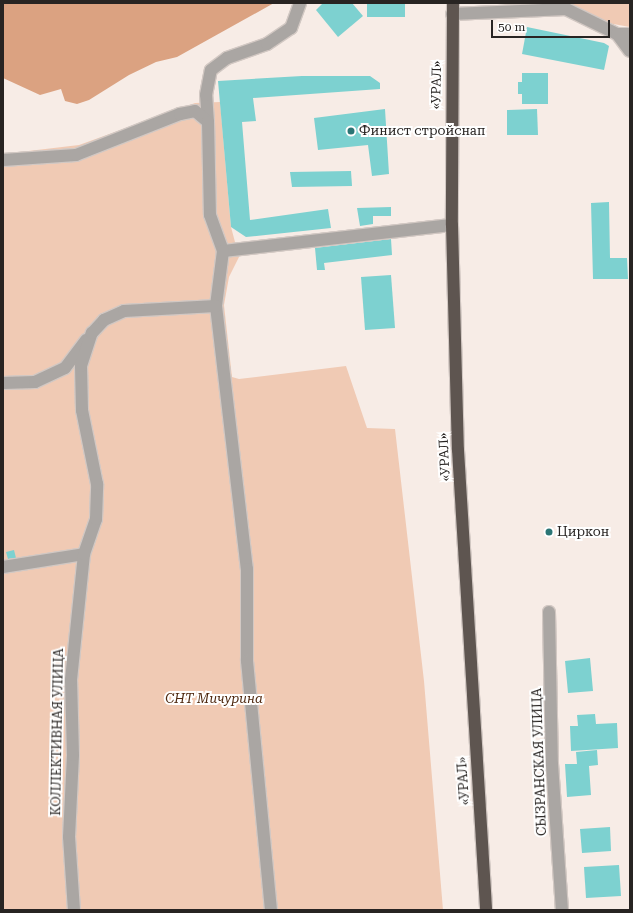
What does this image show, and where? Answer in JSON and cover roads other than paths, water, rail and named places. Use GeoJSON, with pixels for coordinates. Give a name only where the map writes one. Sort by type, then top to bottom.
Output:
{"type":"FeatureCollection","features":[{"type":"Feature","properties":{"kind":"highway","name":"«УРАЛ»"},"geometry":{"type":"LineString","coordinates":[[452,8],[452,224],[458,450],[486,910]]}},
{"type":"Feature","properties":{"kind":"street"},"geometry":{"type":"LineString","coordinates":[[270,910],[247,661],[247,569],[216,306],[223,251],[210,215],[206,95],[211,70],[227,58],[268,44],[291,28],[300,3]]}},
{"type":"Feature","properties":{"kind":"street"},"geometry":{"type":"LineString","coordinates":[[452,8],[566,9],[617,34],[630,34]]}},
{"type":"Feature","properties":{"kind":"street"},"geometry":{"type":"LineString","coordinates":[[617,34],[630,51]]}},
{"type":"Feature","properties":{"kind":"street"},"geometry":{"type":"LineString","coordinates":[[3,160],[76,155],[195,111],[208,122]]}},
{"type":"Feature","properties":{"kind":"street"},"geometry":{"type":"LineString","coordinates":[[223,251],[452,224]]}},
{"type":"Feature","properties":{"kind":"street","name":"КОЛЛЕКТИВНАЯ УЛИЦА"},"geometry":{"type":"LineString","coordinates":[[74,910],[69,837],[73,755],[70,680],[84,554],[96,519],[97,484],[82,402],[81,366],[92,333],[104,320],[124,311],[216,306]]}},
{"type":"Feature","properties":{"kind":"street"},"geometry":{"type":"LineString","coordinates":[[3,383],[35,382],[65,368],[92,333]]}},
{"type":"Feature","properties":{"kind":"street"},"geometry":{"type":"LineString","coordinates":[[3,567],[84,554]]}},
{"type":"Feature","properties":{"kind":"street","name":"СЫЗРАНСКАЯ УЛИЦА"},"geometry":{"type":"LineString","coordinates":[[549,612],[552,764],[562,910]]}},
{"type":"Feature","properties":{"kind":"place","name":"Финист стройснап"},"geometry":{"type":"Point","coordinates":[351,131]}},
{"type":"Feature","properties":{"kind":"place","name":"Циркон"},"geometry":{"type":"Point","coordinates":[549,532]}},
{"type":"Feature","properties":{"kind":"park label","name":"СНТ Мичурина"},"geometry":{"type":"Point","coordinates":[214,699]}}]}
